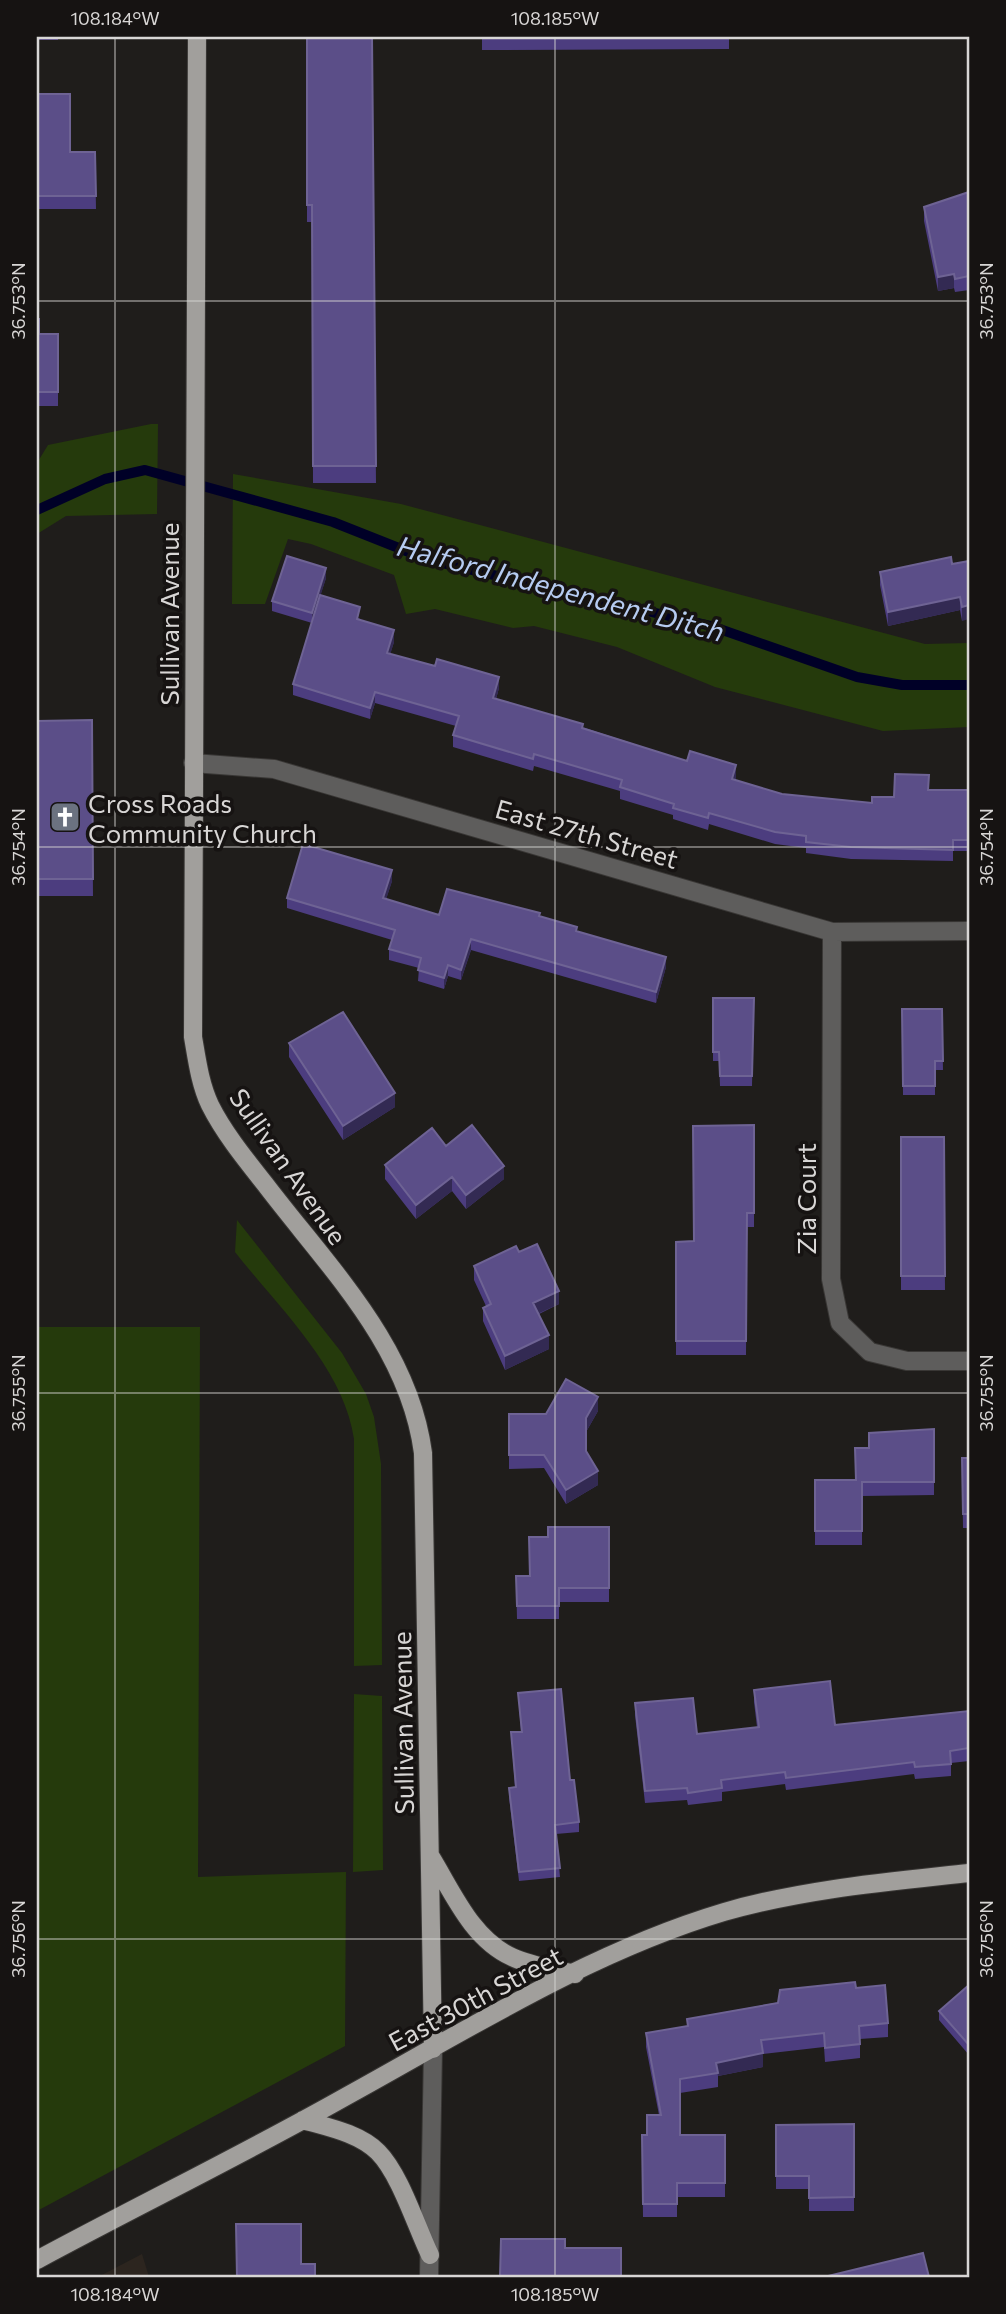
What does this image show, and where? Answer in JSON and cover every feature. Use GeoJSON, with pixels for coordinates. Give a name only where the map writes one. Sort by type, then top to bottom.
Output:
{"type":"FeatureCollection","features":[{"type":"Feature","properties":{"kind":"main road","name":"Sullivan Avenue"},"geometry":{"type":"LineString","coordinates":[[197,37],[193,1037],[204,1089],[211,1105],[248,1163],[379,1332],[402,1375],[420,1427],[424,1466],[433,2049]]}},
{"type":"Feature","properties":{"kind":"main road"},"geometry":{"type":"LineString","coordinates":[[430,1855],[473,1926],[492,1945],[513,1958],[575,1974]]}},
{"type":"Feature","properties":{"kind":"main road","name":"East 30th Street"},"geometry":{"type":"LineString","coordinates":[[37,2260],[575,1974],[673,1930],[776,1899],[867,1884],[969,1873]]}},
{"type":"Feature","properties":{"kind":"main road"},"geometry":{"type":"LineString","coordinates":[[303,2120],[364,2142],[378,2152],[391,2172],[430,2255]]}},
{"type":"Feature","properties":{"kind":"street","name":"East 27th Street"},"geometry":{"type":"LineString","coordinates":[[193,763],[274,769],[832,932],[969,931]]}},
{"type":"Feature","properties":{"kind":"street","name":"Zia Court"},"geometry":{"type":"LineString","coordinates":[[832,932],[831,1279],[840,1323],[870,1352],[907,1361],[969,1361]]}},
{"type":"Feature","properties":{"kind":"street"},"geometry":{"type":"LineString","coordinates":[[429,2277],[433,2049]]}},
{"type":"Feature","properties":{"kind":"shaded area"},"geometry":{"type":"Polygon","coordinates":[[[142,2254],[149,2277],[98,2277],[142,2254]]]}},
{"type":"Feature","properties":{"kind":"green space"},"geometry":{"type":"Polygon","coordinates":[[[158,424],[157,514],[66,516],[37,534],[37,463],[48,445],[158,424]]]}},
{"type":"Feature","properties":{"kind":"green space"},"geometry":{"type":"Polygon","coordinates":[[[233,474],[401,504],[925,644],[969,643],[969,727],[883,731],[715,687],[617,647],[534,626],[513,628],[435,609],[406,614],[394,575],[311,544],[288,539],[265,604],[232,604],[233,474]]]}},
{"type":"Feature","properties":{"kind":"green space"},"geometry":{"type":"Polygon","coordinates":[[[237,1220],[342,1353],[366,1394],[374,1417],[381,1464],[382,1665],[354,1666],[354,1439],[348,1413],[323,1363],[307,1340],[235,1252],[237,1220]]]}},
{"type":"Feature","properties":{"kind":"green space"},"geometry":{"type":"Polygon","coordinates":[[[37,1327],[200,1327],[198,1877],[346,1872],[345,2046],[37,2211],[37,1327]]]}},
{"type":"Feature","properties":{"kind":"green space"},"geometry":{"type":"Polygon","coordinates":[[[354,1694],[382,1696],[383,1870],[353,1872],[354,1694]]]}},
{"type":"Feature","properties":{"kind":"building"},"geometry":{"type":"Polygon","coordinates":[[[307,37],[372,37],[376,466],[313,466],[312,205],[307,205],[307,37]]]}},
{"type":"Feature","properties":{"kind":"building"},"geometry":{"type":"Polygon","coordinates":[[[37,94],[70,94],[70,152],[95,152],[96,196],[37,196],[37,94]]]}},
{"type":"Feature","properties":{"kind":"building"},"geometry":{"type":"Polygon","coordinates":[[[969,192],[969,276],[955,279],[954,274],[938,277],[924,207],[969,192]]]}},
{"type":"Feature","properties":{"kind":"building"},"geometry":{"type":"Polygon","coordinates":[[[37,319],[39,334],[58,334],[58,392],[37,392],[37,319]]]}},
{"type":"Feature","properties":{"kind":"building"},"geometry":{"type":"Polygon","coordinates":[[[287,556],[326,568],[312,613],[272,601],[287,556]]]}},
{"type":"Feature","properties":{"kind":"building"},"geometry":{"type":"Polygon","coordinates":[[[951,557],[952,564],[969,561],[969,605],[962,607],[960,597],[888,612],[880,572],[951,557]]]}},
{"type":"Feature","properties":{"kind":"building"},"geometry":{"type":"Polygon","coordinates":[[[320,595],[360,607],[357,619],[394,630],[387,653],[435,666],[437,659],[499,677],[493,698],[583,724],[582,728],[687,761],[690,751],[736,765],[732,779],[782,794],[872,803],[872,797],[894,797],[895,774],[929,775],[928,790],[969,790],[969,840],[953,840],[953,850],[851,847],[806,842],[806,836],[775,832],[709,813],[708,818],[673,808],[674,804],[620,787],[622,780],[534,754],[533,759],[453,735],[459,716],[375,692],[370,708],[293,684],[320,595]]]}},
{"type":"Feature","properties":{"kind":"building","name":"Cross Roads Community Church"},"geometry":{"type":"Polygon","coordinates":[[[92,720],[93,879],[37,879],[37,721],[92,720]]]}},
{"type":"Feature","properties":{"kind":"building"},"geometry":{"type":"Polygon","coordinates":[[[303,844],[392,870],[383,898],[439,915],[447,889],[540,913],[539,916],[577,927],[576,931],[666,957],[656,992],[471,939],[461,970],[448,965],[444,978],[418,970],[421,958],[389,949],[395,930],[287,898],[303,844]]]}},
{"type":"Feature","properties":{"kind":"building"},"geometry":{"type":"Polygon","coordinates":[[[713,998],[754,998],[752,1076],[720,1076],[719,1052],[713,1052],[713,998]]]}},
{"type":"Feature","properties":{"kind":"building"},"geometry":{"type":"Polygon","coordinates":[[[902,1009],[942,1009],[943,1061],[935,1061],[935,1086],[903,1086],[902,1009]]]}},
{"type":"Feature","properties":{"kind":"building"},"geometry":{"type":"Polygon","coordinates":[[[343,1012],[395,1093],[343,1126],[289,1043],[343,1012]]]}},
{"type":"Feature","properties":{"kind":"building"},"geometry":{"type":"Polygon","coordinates":[[[472,1125],[504,1166],[466,1195],[452,1177],[416,1205],[385,1165],[432,1128],[446,1146],[472,1125]]]}},
{"type":"Feature","properties":{"kind":"building"},"geometry":{"type":"Polygon","coordinates":[[[754,1125],[754,1213],[747,1213],[746,1341],[676,1341],[676,1242],[694,1241],[693,1126],[754,1125]]]}},
{"type":"Feature","properties":{"kind":"building"},"geometry":{"type":"Polygon","coordinates":[[[901,1137],[944,1137],[945,1276],[901,1276],[901,1137]]]}},
{"type":"Feature","properties":{"kind":"building"},"geometry":{"type":"Polygon","coordinates":[[[537,1244],[559,1291],[533,1303],[549,1335],[505,1356],[483,1308],[491,1304],[474,1266],[516,1246],[519,1252],[537,1244]]]}},
{"type":"Feature","properties":{"kind":"building"},"geometry":{"type":"Polygon","coordinates":[[[566,1379],[598,1397],[586,1418],[586,1451],[598,1471],[566,1490],[544,1455],[509,1455],[509,1414],[546,1414],[566,1379]]]}},
{"type":"Feature","properties":{"kind":"building"},"geometry":{"type":"Polygon","coordinates":[[[934,1429],[934,1482],[862,1482],[862,1531],[815,1531],[815,1480],[856,1480],[855,1448],[869,1448],[869,1433],[934,1429]]]}},
{"type":"Feature","properties":{"kind":"building"},"geometry":{"type":"Polygon","coordinates":[[[962,1458],[969,1458],[969,1514],[963,1514],[962,1458]]]}},
{"type":"Feature","properties":{"kind":"building"},"geometry":{"type":"Polygon","coordinates":[[[548,1527],[609,1527],[609,1588],[559,1588],[559,1606],[517,1606],[516,1576],[530,1576],[529,1537],[548,1537],[548,1527]]]}},
{"type":"Feature","properties":{"kind":"building"},"geometry":{"type":"Polygon","coordinates":[[[830,1681],[835,1725],[969,1711],[969,1748],[950,1751],[951,1764],[915,1767],[914,1762],[786,1778],[785,1772],[721,1780],[722,1788],[688,1793],[687,1788],[645,1791],[635,1703],[693,1698],[697,1734],[759,1727],[754,1690],[830,1681]]]}},
{"type":"Feature","properties":{"kind":"building"},"geometry":{"type":"Polygon","coordinates":[[[561,1689],[570,1780],[574,1780],[579,1822],[555,1825],[560,1868],[519,1872],[509,1788],[516,1787],[511,1732],[522,1732],[518,1693],[561,1689]]]}},
{"type":"Feature","properties":{"kind":"building"},"geometry":{"type":"Polygon","coordinates":[[[855,1982],[856,1988],[885,1985],[888,2023],[859,2026],[860,2044],[825,2048],[824,2033],[761,2040],[763,2053],[716,2063],[718,2073],[680,2079],[680,2135],[725,2135],[725,2183],[677,2183],[677,2204],[643,2204],[642,2135],[647,2135],[647,2115],[661,2115],[646,2033],[688,2026],[687,2019],[778,2003],[780,1990],[855,1982]]]}},
{"type":"Feature","properties":{"kind":"building"},"geometry":{"type":"Polygon","coordinates":[[[969,1985],[969,2045],[939,2011],[969,1985]]]}},
{"type":"Feature","properties":{"kind":"building"},"geometry":{"type":"Polygon","coordinates":[[[854,2124],[854,2197],[809,2198],[809,2176],[776,2176],[776,2125],[854,2124]]]}},
{"type":"Feature","properties":{"kind":"building"},"geometry":{"type":"Polygon","coordinates":[[[236,2224],[301,2224],[301,2264],[315,2264],[315,2277],[237,2277],[236,2224]]]}},
{"type":"Feature","properties":{"kind":"building"},"geometry":{"type":"Polygon","coordinates":[[[501,2239],[565,2239],[565,2248],[621,2248],[621,2277],[500,2277],[501,2239]]]}},
{"type":"Feature","properties":{"kind":"building"},"geometry":{"type":"Polygon","coordinates":[[[923,2253],[929,2277],[824,2277],[923,2253]]]}},
{"type":"Feature","properties":{"kind":"waterway","name":"Halford Independent Ditch"},"geometry":{"type":"LineString","coordinates":[[37,510],[105,479],[145,470],[333,522],[429,560],[711,626],[857,677],[902,685],[969,685]]}},
{"type":"Feature","properties":{"kind":"place","name":"Cross Roads Community Church"},"geometry":{"type":"Point","coordinates":[65,817]}}]}
